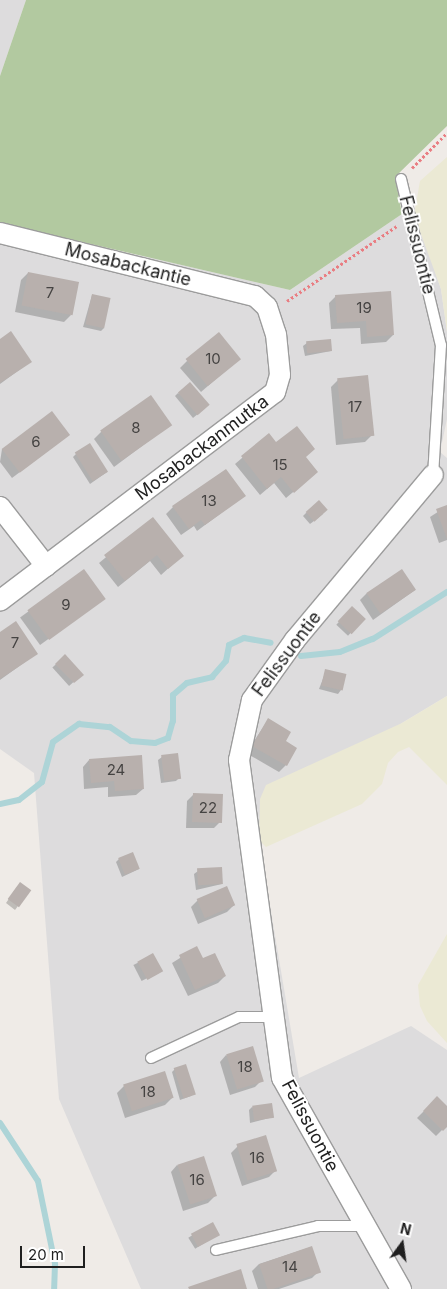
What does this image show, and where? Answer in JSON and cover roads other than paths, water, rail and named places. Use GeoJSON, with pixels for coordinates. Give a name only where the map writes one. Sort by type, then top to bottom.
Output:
{"type":"FeatureCollection","features":[{"type":"Feature","properties":{"kind":"street","name":"Mosabackantie"},"geometry":{"type":"LineString","coordinates":[[0,233],[261,302]]}},
{"type":"Feature","properties":{"kind":"street","name":"Mosabackanmutka"},"geometry":{"type":"LineString","coordinates":[[0,601],[275,392],[280,375],[276,334],[261,302]]}},
{"type":"Feature","properties":{"kind":"street","name":"Felissuontie"},"geometry":{"type":"LineString","coordinates":[[401,1289],[282,1078],[239,760],[252,700],[295,640],[433,475]]}},
{"type":"Feature","properties":{"kind":"street"},"geometry":{"type":"LineString","coordinates":[[0,507],[46,566]]}},
{"type":"Feature","properties":{"kind":"lane","name":"Felissuontie"},"geometry":{"type":"LineString","coordinates":[[401,180],[441,345],[433,475]]}},
{"type":"Feature","properties":{"kind":"lane"},"geometry":{"type":"LineString","coordinates":[[151,1058],[239,1017],[274,1017]]}},
{"type":"Feature","properties":{"kind":"lane"},"geometry":{"type":"LineString","coordinates":[[216,1250],[318,1226],[365,1226]]}},
{"type":"Feature","properties":{"kind":"waterway"},"geometry":{"type":"LineString","coordinates":[[301,656],[340,652],[373,639],[447,592]]}},
{"type":"Feature","properties":{"kind":"waterway"},"geometry":{"type":"LineString","coordinates":[[0,804],[19,800],[42,782],[53,742],[79,724],[110,727],[131,741],[155,743],[168,738],[173,721],[173,695],[187,683],[212,677],[226,661],[229,645],[244,638],[271,643]]}},
{"type":"Feature","properties":{"kind":"waterway"},"geometry":{"type":"LineString","coordinates":[[0,1123],[38,1181],[55,1264],[54,1289]]}}]}
